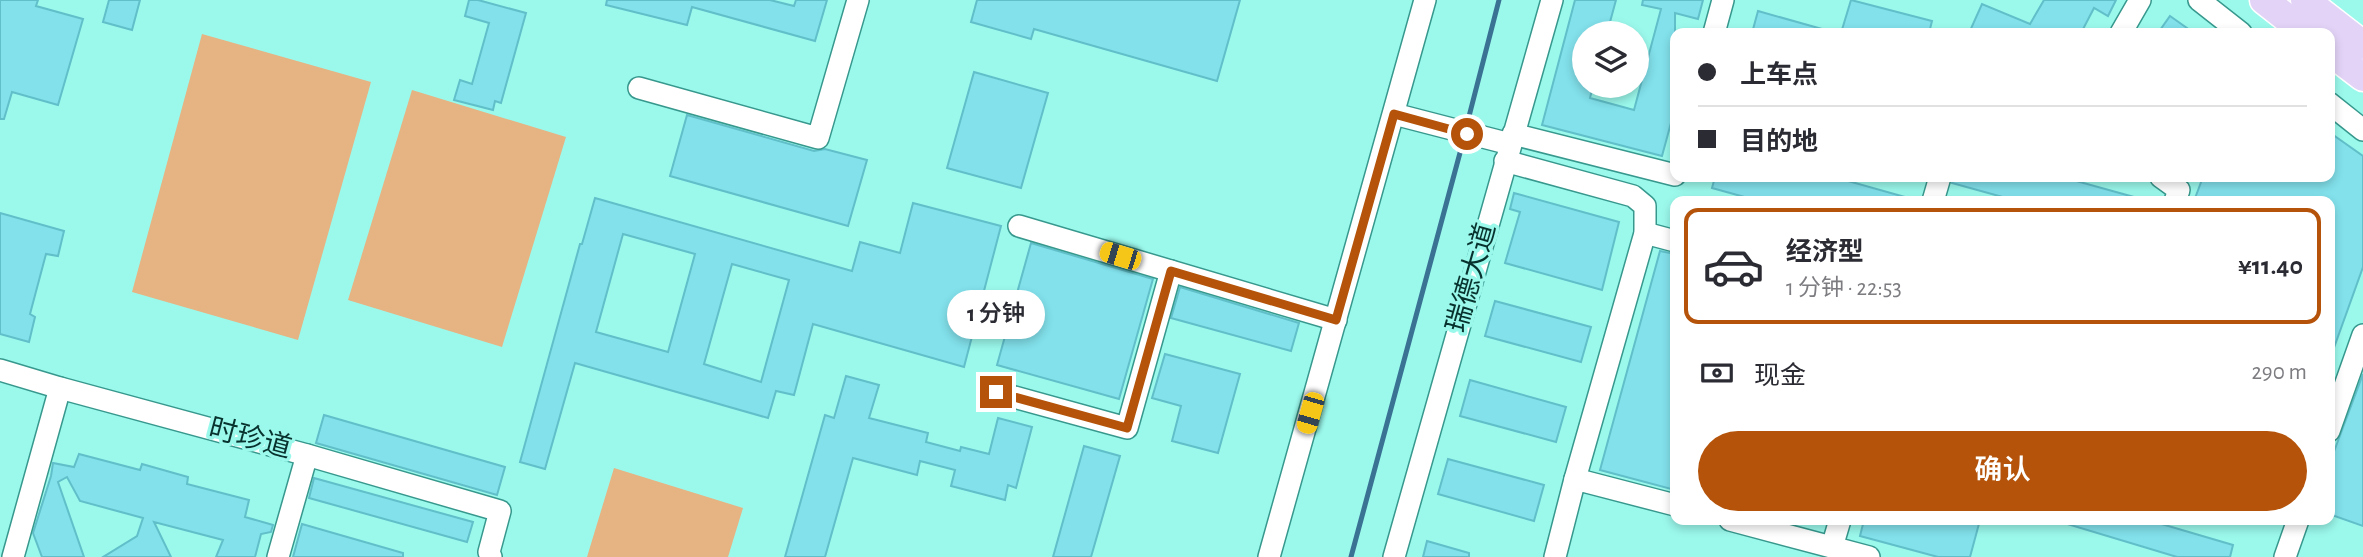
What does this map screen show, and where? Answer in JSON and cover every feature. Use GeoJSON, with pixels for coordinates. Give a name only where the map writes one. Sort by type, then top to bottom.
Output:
{"type":"FeatureCollection","features":[{"type":"Feature","properties":{"kind":"main road"},"geometry":{"type":"LineString","coordinates":[[2264,0],[2300,28]]}},
{"type":"Feature","properties":{"kind":"main road"},"geometry":{"type":"LineString","coordinates":[[2309,1],[2363,45]]}},
{"type":"Feature","properties":{"kind":"main road"},"geometry":{"type":"LineString","coordinates":[[2335,56],[2363,77]]}},
{"type":"Feature","properties":{"kind":"street"},"geometry":{"type":"LineString","coordinates":[[639,88],[818,138],[858,0]]}},
{"type":"Feature","properties":{"kind":"street"},"geometry":{"type":"LineString","coordinates":[[1269,557],[1425,0]]}},
{"type":"Feature","properties":{"kind":"street","name":"瑞德大道"},"geometry":{"type":"LineString","coordinates":[[1394,557],[1552,0]]}},
{"type":"Feature","properties":{"kind":"street"},"geometry":{"type":"LineString","coordinates":[[1715,28],[1723,0]]}},
{"type":"Feature","properties":{"kind":"street"},"geometry":{"type":"LineString","coordinates":[[2123,28],[2140,0]]}},
{"type":"Feature","properties":{"kind":"street"},"geometry":{"type":"LineString","coordinates":[[2199,0],[2235,28]]}},
{"type":"Feature","properties":{"kind":"street"},"geometry":{"type":"LineString","coordinates":[[2335,108],[2363,130]]}},
{"type":"Feature","properties":{"kind":"street"},"geometry":{"type":"LineString","coordinates":[[1394,114],[1488,138],[1633,196],[1644,206],[1645,233],[1555,557]]}},
{"type":"Feature","properties":{"kind":"street"},"geometry":{"type":"LineString","coordinates":[[1509,146],[1670,174]]}},
{"type":"Feature","properties":{"kind":"street"},"geometry":{"type":"LineString","coordinates":[[2168,182],[2179,190],[2177,196]]}},
{"type":"Feature","properties":{"kind":"street"},"geometry":{"type":"LineString","coordinates":[[1019,226],[1336,320]]}},
{"type":"Feature","properties":{"kind":"street"},"geometry":{"type":"LineString","coordinates":[[1645,233],[1670,240]]}},
{"type":"Feature","properties":{"kind":"street"},"geometry":{"type":"LineString","coordinates":[[996,392],[1127,428],[1171,271]]}},
{"type":"Feature","properties":{"kind":"street"},"geometry":{"type":"LineString","coordinates":[[2335,414],[2363,335]]}},
{"type":"Feature","properties":{"kind":"street","name":"时珍道"},"geometry":{"type":"LineString","coordinates":[[0,370],[307,454],[500,512],[489,552],[491,557]]}},
{"type":"Feature","properties":{"kind":"street"},"geometry":{"type":"LineString","coordinates":[[13,557],[60,388]]}},
{"type":"Feature","properties":{"kind":"street"},"geometry":{"type":"LineString","coordinates":[[278,557],[307,454]]}},
{"type":"Feature","properties":{"kind":"street"},"geometry":{"type":"LineString","coordinates":[[1575,479],[1670,504]]}},
{"type":"Feature","properties":{"kind":"street"},"geometry":{"type":"LineString","coordinates":[[1749,525],[1869,557]]}},
{"type":"Feature","properties":{"kind":"street"},"geometry":{"type":"LineString","coordinates":[[1832,547],[1839,525]]}},
{"type":"Feature","properties":{"kind":"street"},"geometry":{"type":"LineString","coordinates":[[2285,557],[2296,525]]}},
{"type":"Feature","properties":{"kind":"shaded area"},"geometry":{"type":"Polygon","coordinates":[[[202,34],[371,82],[298,340],[132,292],[202,34]]]}},
{"type":"Feature","properties":{"kind":"shaded area"},"geometry":{"type":"Polygon","coordinates":[[[412,90],[566,137],[502,347],[348,300],[412,90]]]}},
{"type":"Feature","properties":{"kind":"shaded area"},"geometry":{"type":"Polygon","coordinates":[[[614,468],[743,508],[728,557],[587,557],[614,468]]]}},
{"type":"Feature","properties":{"kind":"building"},"geometry":{"type":"Polygon","coordinates":[[[0,0],[38,0],[36,6],[83,19],[58,105],[12,92],[4,119],[0,119],[0,0]]]}},
{"type":"Feature","properties":{"kind":"building"},"geometry":{"type":"Polygon","coordinates":[[[109,0],[140,0],[132,30],[103,22],[109,0]]]}},
{"type":"Feature","properties":{"kind":"building"},"geometry":{"type":"Polygon","coordinates":[[[469,0],[526,13],[501,103],[495,101],[493,110],[454,100],[460,80],[472,84],[489,23],[465,16],[469,0]]]}},
{"type":"Feature","properties":{"kind":"building"},"geometry":{"type":"Polygon","coordinates":[[[607,0],[770,0],[794,6],[796,0],[827,0],[815,41],[692,7],[687,25],[606,5],[607,0]]]}},
{"type":"Feature","properties":{"kind":"building"},"geometry":{"type":"Polygon","coordinates":[[[977,0],[1240,0],[1217,81],[1034,29],[1031,39],[971,22],[977,0]]]}},
{"type":"Feature","properties":{"kind":"building"},"geometry":{"type":"Polygon","coordinates":[[[1575,0],[1616,0],[1610,21],[1572,21],[1572,98],[1590,98],[1634,110],[1637,98],[1649,98],[1649,54],[1661,9],[1642,5],[1643,0],[1703,0],[1698,19],[1675,13],[1675,28],[1670,28],[1670,126],[1662,156],[1542,125],[1575,0]]]}},
{"type":"Feature","properties":{"kind":"building"},"geometry":{"type":"Polygon","coordinates":[[[1851,0],[1932,21],[1930,28],[1843,28],[1851,0]]]}},
{"type":"Feature","properties":{"kind":"building"},"geometry":{"type":"Polygon","coordinates":[[[2044,0],[2116,0],[2108,16],[2094,8],[2084,28],[1971,28],[1982,4],[2030,24],[2044,0]]]}},
{"type":"Feature","properties":{"kind":"building"},"geometry":{"type":"Polygon","coordinates":[[[1758,11],[1818,28],[1753,28],[1758,11]]]}},
{"type":"Feature","properties":{"kind":"building"},"geometry":{"type":"Polygon","coordinates":[[[2170,16],[2187,28],[2162,28],[2170,16]]]}},
{"type":"Feature","properties":{"kind":"building"},"geometry":{"type":"Polygon","coordinates":[[[974,72],[1048,93],[1021,188],[947,168],[974,72]]]}},
{"type":"Feature","properties":{"kind":"building"},"geometry":{"type":"Polygon","coordinates":[[[687,115],[814,151],[825,149],[867,160],[848,226],[670,176],[687,115]]]}},
{"type":"Feature","properties":{"kind":"building"},"geometry":{"type":"Polygon","coordinates":[[[2335,136],[2363,156],[2363,267],[2335,345],[2335,196],[2196,196],[2201,182],[2335,182],[2335,136]]]}},
{"type":"Feature","properties":{"kind":"building"},"geometry":{"type":"Polygon","coordinates":[[[1714,182],[1852,182],[1901,196],[1741,196],[1712,188],[1714,182]]]}},
{"type":"Feature","properties":{"kind":"building"},"geometry":{"type":"Polygon","coordinates":[[[2080,182],[2130,196],[1999,196],[1952,183],[2080,182]]]}},
{"type":"Feature","properties":{"kind":"building"},"geometry":{"type":"Polygon","coordinates":[[[1514,193],[1619,222],[1602,290],[1505,263],[1520,212],[1510,209],[1514,193]]]}},
{"type":"Feature","properties":{"kind":"building"},"geometry":{"type":"Polygon","coordinates":[[[595,198],[852,271],[860,242],[900,253],[913,203],[1001,226],[964,367],[813,324],[794,395],[776,391],[768,418],[575,363],[545,469],[520,462],[595,198]],[[623,234],[596,332],[668,352],[695,254],[623,234]],[[732,264],[704,364],[761,382],[789,280],[732,264]]]}},
{"type":"Feature","properties":{"kind":"building"},"geometry":{"type":"Polygon","coordinates":[[[0,213],[64,231],[58,256],[46,254],[30,314],[35,317],[29,342],[0,334],[0,213]]]}},
{"type":"Feature","properties":{"kind":"building"},"geometry":{"type":"Polygon","coordinates":[[[1031,243],[1153,279],[1119,399],[997,365],[1031,243]]]}},
{"type":"Feature","properties":{"kind":"building"},"geometry":{"type":"Polygon","coordinates":[[[1660,251],[1670,253],[1670,489],[1600,470],[1660,251]]]}},
{"type":"Feature","properties":{"kind":"building"},"geometry":{"type":"Polygon","coordinates":[[[1180,287],[1299,323],[1291,351],[1171,318],[1180,287]]]}},
{"type":"Feature","properties":{"kind":"building"},"geometry":{"type":"Polygon","coordinates":[[[1495,301],[1591,327],[1581,362],[1485,336],[1495,301]]]}},
{"type":"Feature","properties":{"kind":"building"},"geometry":{"type":"Polygon","coordinates":[[[1165,354],[1240,374],[1218,453],[1172,441],[1181,406],[1152,398],[1165,354]]]}},
{"type":"Feature","properties":{"kind":"building"},"geometry":{"type":"Polygon","coordinates":[[[2363,374],[2363,526],[2335,516],[2335,449],[2363,374]]]}},
{"type":"Feature","properties":{"kind":"building"},"geometry":{"type":"Polygon","coordinates":[[[846,376],[879,385],[869,418],[928,433],[926,442],[960,451],[961,447],[989,454],[998,418],[1032,427],[1016,488],[1008,485],[1005,500],[951,486],[955,470],[920,461],[917,475],[853,458],[825,557],[785,557],[825,415],[834,418],[846,376]]]}},
{"type":"Feature","properties":{"kind":"building"},"geometry":{"type":"Polygon","coordinates":[[[1470,380],[1566,407],[1556,442],[1460,416],[1470,380]]]}},
{"type":"Feature","properties":{"kind":"building"},"geometry":{"type":"Polygon","coordinates":[[[324,415],[505,467],[497,495],[316,443],[324,415]]]}},
{"type":"Feature","properties":{"kind":"building"},"geometry":{"type":"Polygon","coordinates":[[[1084,446],[1120,456],[1091,557],[1053,557],[1084,446]]]}},
{"type":"Feature","properties":{"kind":"building"},"geometry":{"type":"Polygon","coordinates":[[[79,454],[140,470],[142,464],[188,477],[187,484],[249,500],[245,517],[273,525],[271,532],[261,534],[255,557],[216,557],[223,540],[154,522],[171,557],[103,557],[137,536],[143,518],[80,501],[67,477],[58,482],[84,557],[42,557],[33,533],[53,463],[74,467],[79,454]]]}},
{"type":"Feature","properties":{"kind":"building"},"geometry":{"type":"Polygon","coordinates":[[[1448,459],[1544,485],[1534,521],[1438,494],[1448,459]]]}},
{"type":"Feature","properties":{"kind":"building"},"geometry":{"type":"Polygon","coordinates":[[[314,478],[473,522],[467,542],[309,498],[314,478]]]}},
{"type":"Feature","properties":{"kind":"building"},"geometry":{"type":"Polygon","coordinates":[[[302,524],[403,553],[403,557],[293,557],[302,524]]]}},
{"type":"Feature","properties":{"kind":"building"},"geometry":{"type":"Polygon","coordinates":[[[1863,525],[1979,525],[1970,557],[1938,557],[1860,536],[1863,525]]]}},
{"type":"Feature","properties":{"kind":"building"},"geometry":{"type":"Polygon","coordinates":[[[2071,525],[2165,525],[2233,545],[2230,557],[2177,557],[2071,525]]]}},
{"type":"Feature","properties":{"kind":"building"},"geometry":{"type":"Polygon","coordinates":[[[1427,541],[1469,553],[1469,557],[1423,557],[1427,541]]]}},
{"type":"Feature","properties":{"kind":"waterway"},"geometry":{"type":"LineString","coordinates":[[1466,128],[1499,0]]}},
{"type":"Feature","properties":{"kind":"waterway"},"geometry":{"type":"LineString","coordinates":[[1351,557],[1464,138]]}},
{"type":"Feature","properties":{"kind":"route"},"geometry":{"type":"LineString","coordinates":[[996,392],[1127,428],[1171,271],[1336,320],[1394,114],[1467,134]]}}]}
